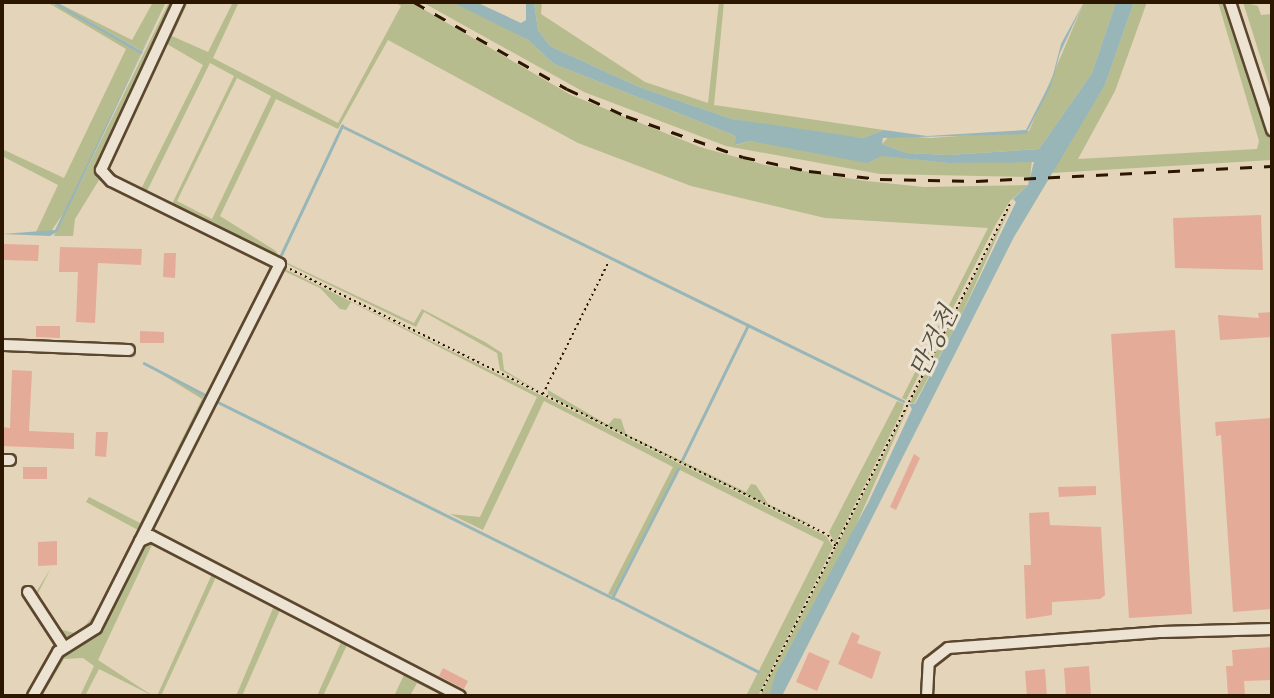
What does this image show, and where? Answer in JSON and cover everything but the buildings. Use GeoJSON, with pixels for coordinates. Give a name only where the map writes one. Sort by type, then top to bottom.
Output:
{"type":"FeatureCollection","features":[{"type":"Feature","properties":{"kind":"street"},"geometry":{"type":"LineString","coordinates":[[33,696],[64,647],[96,628],[280,264],[111,181],[102,170],[179,2]]}},
{"type":"Feature","properties":{"kind":"street"},"geometry":{"type":"LineString","coordinates":[[1230,2],[1272,130]]}},
{"type":"Feature","properties":{"kind":"street"},"geometry":{"type":"LineString","coordinates":[[2,345],[130,350]]}},
{"type":"Feature","properties":{"kind":"street"},"geometry":{"type":"LineString","coordinates":[[140,541],[156,537],[460,696]]}},
{"type":"Feature","properties":{"kind":"street"},"geometry":{"type":"LineString","coordinates":[[28,592],[64,647]]}},
{"type":"Feature","properties":{"kind":"street"},"geometry":{"type":"LineString","coordinates":[[927,696],[929,663],[948,648],[1162,632],[1272,629]]}},
{"type":"Feature","properties":{"kind":"path"},"geometry":{"type":"LineString","coordinates":[[759,696],[1011,202]]}},
{"type":"Feature","properties":{"kind":"path"},"geometry":{"type":"LineString","coordinates":[[543,395],[609,261]]}},
{"type":"Feature","properties":{"kind":"path"},"geometry":{"type":"LineString","coordinates":[[280,264],[828,535],[836,547]]}},
{"type":"Feature","properties":{"kind":"green space"},"geometry":{"type":"Polygon","coordinates":[[[47,2],[70,11],[141,53],[67,208],[50,233],[36,232],[58,185],[2,156],[2,149],[64,178],[126,49],[47,2]]]}},
{"type":"Feature","properties":{"kind":"green space"},"geometry":{"type":"Polygon","coordinates":[[[56,2],[132,40],[153,2],[166,2],[142,51],[56,2]]]}},
{"type":"Feature","properties":{"kind":"green space"},"geometry":{"type":"Polygon","coordinates":[[[169,2],[176,2],[98,168],[210,235],[99,180],[75,219],[73,236],[54,236],[169,2]]]}},
{"type":"Feature","properties":{"kind":"green space"},"geometry":{"type":"Polygon","coordinates":[[[182,2],[188,2],[172,36],[208,52],[233,2],[239,2],[213,58],[338,123],[401,6],[395,2],[411,2],[571,95],[700,147],[765,165],[866,181],[924,187],[1028,185],[1010,201],[996,224],[906,400],[902,398],[988,228],[825,218],[691,186],[578,143],[388,40],[338,129],[276,99],[220,216],[276,251],[279,259],[414,323],[422,309],[485,342],[502,353],[504,370],[539,391],[500,370],[497,353],[424,312],[416,327],[106,176],[103,167],[182,2]],[[167,44],[108,164],[114,178],[140,191],[203,65],[167,44]],[[210,63],[146,193],[171,206],[234,76],[210,63]],[[237,78],[177,201],[212,219],[271,96],[237,78]]]}},
{"type":"Feature","properties":{"kind":"green space"},"geometry":{"type":"Polygon","coordinates":[[[422,2],[452,2],[471,10],[528,40],[554,64],[731,134],[736,137],[736,145],[750,141],[948,163],[1032,160],[1030,177],[880,174],[726,146],[584,92],[422,2]]]}},
{"type":"Feature","properties":{"kind":"green space"},"geometry":{"type":"Polygon","coordinates":[[[534,2],[542,2],[541,14],[645,82],[708,103],[719,2],[724,2],[714,105],[884,130],[863,138],[790,130],[732,119],[639,87],[550,46],[538,30],[534,2]]]}},
{"type":"Feature","properties":{"kind":"green space"},"geometry":{"type":"Polygon","coordinates":[[[1084,2],[1116,2],[1092,73],[1039,149],[948,155],[907,153],[882,144],[890,135],[931,138],[1029,131],[1084,2]]]}},
{"type":"Feature","properties":{"kind":"green space"},"geometry":{"type":"Polygon","coordinates":[[[1134,2],[1147,2],[1115,91],[1078,159],[1257,149],[1259,141],[1218,2],[1228,2],[1272,145],[1272,160],[1051,173],[1105,85],[1134,2]]]}},
{"type":"Feature","properties":{"kind":"green space"},"geometry":{"type":"Polygon","coordinates":[[[1243,2],[1258,6],[1261,15],[1272,14],[1272,94],[1243,2]]]}},
{"type":"Feature","properties":{"kind":"green space"},"geometry":{"type":"Polygon","coordinates":[[[1013,201],[960,318],[914,404],[910,403],[850,539],[782,662],[769,696],[760,696],[1013,201]]]}},
{"type":"Feature","properties":{"kind":"green space"},"geometry":{"type":"Polygon","coordinates":[[[281,267],[826,536],[833,547],[758,696],[746,696],[824,542],[678,469],[612,596],[608,594],[673,467],[544,401],[483,530],[450,514],[480,517],[537,397],[351,302],[346,310],[340,309],[320,288],[284,271],[258,314],[281,267]]]}},
{"type":"Feature","properties":{"kind":"green space"},"geometry":{"type":"Polygon","coordinates":[[[155,370],[207,398],[92,627],[69,639],[62,637],[33,597],[51,568],[36,597],[59,629],[78,634],[98,610],[138,530],[86,502],[89,497],[140,523],[202,399],[155,370]]]}},
{"type":"Feature","properties":{"kind":"green space"},"geometry":{"type":"Polygon","coordinates":[[[548,390],[608,425],[614,418],[621,419],[626,434],[746,492],[751,484],[756,485],[768,504],[812,525],[799,521],[584,415],[548,395],[548,390]]]}},
{"type":"Feature","properties":{"kind":"green space"},"geometry":{"type":"Polygon","coordinates":[[[897,401],[904,404],[902,411],[835,544],[829,532],[897,401]]]}},
{"type":"Feature","properties":{"kind":"green space"},"geometry":{"type":"Polygon","coordinates":[[[154,542],[455,696],[443,696],[417,683],[410,696],[394,696],[404,675],[347,645],[323,696],[317,696],[341,642],[280,610],[242,696],[236,696],[274,606],[216,577],[161,696],[157,696],[212,574],[152,545],[98,660],[153,696],[99,669],[85,696],[80,696],[94,666],[83,658],[64,659],[42,696],[36,696],[61,655],[83,645],[98,630],[141,543],[154,542]]]}},
{"type":"Feature","properties":{"kind":"water"},"geometry":{"type":"Polygon","coordinates":[[[166,2],[57,232],[50,236],[2,234],[55,230],[166,2]]]}},
{"type":"Feature","properties":{"kind":"water"},"geometry":{"type":"Polygon","coordinates":[[[452,2],[476,2],[521,23],[526,20],[526,2],[534,2],[538,30],[550,46],[639,87],[732,119],[863,138],[884,130],[927,136],[1026,130],[1052,79],[1061,44],[1084,2],[1060,53],[1051,86],[1026,134],[883,138],[882,144],[907,153],[948,155],[1039,149],[1092,73],[1116,2],[1134,2],[1105,85],[1014,237],[782,696],[769,696],[776,673],[869,501],[912,409],[909,404],[915,404],[960,318],[1016,202],[1013,199],[1028,185],[1034,162],[948,163],[881,156],[867,163],[750,141],[735,145],[736,137],[731,134],[554,64],[528,40],[452,2]]]}},
{"type":"Feature","properties":{"kind":"waterway"},"geometry":{"type":"LineString","coordinates":[[54,2],[141,52]]}},
{"type":"Feature","properties":{"kind":"waterway"},"geometry":{"type":"LineString","coordinates":[[280,257],[342,126],[903,401]]}},
{"type":"Feature","properties":{"kind":"waterway"},"geometry":{"type":"LineString","coordinates":[[682,460],[748,325]]}},
{"type":"Feature","properties":{"kind":"waterway"},"geometry":{"type":"LineString","coordinates":[[144,363],[207,396]]}},
{"type":"Feature","properties":{"kind":"waterway"},"geometry":{"type":"LineString","coordinates":[[216,401],[612,598],[678,469]]}},
{"type":"Feature","properties":{"kind":"waterway"},"geometry":{"type":"LineString","coordinates":[[614,598],[757,671]]}},
{"type":"Feature","properties":{"kind":"railway"},"geometry":{"type":"LineString","coordinates":[[414,2],[567,89],[626,116],[743,157],[809,171],[880,179],[976,181],[1272,166]]}},
{"type":"Feature","properties":{"kind":"water label","name":"만겅천"},"geometry":{"type":"Point","coordinates":[934,342]}}]}
